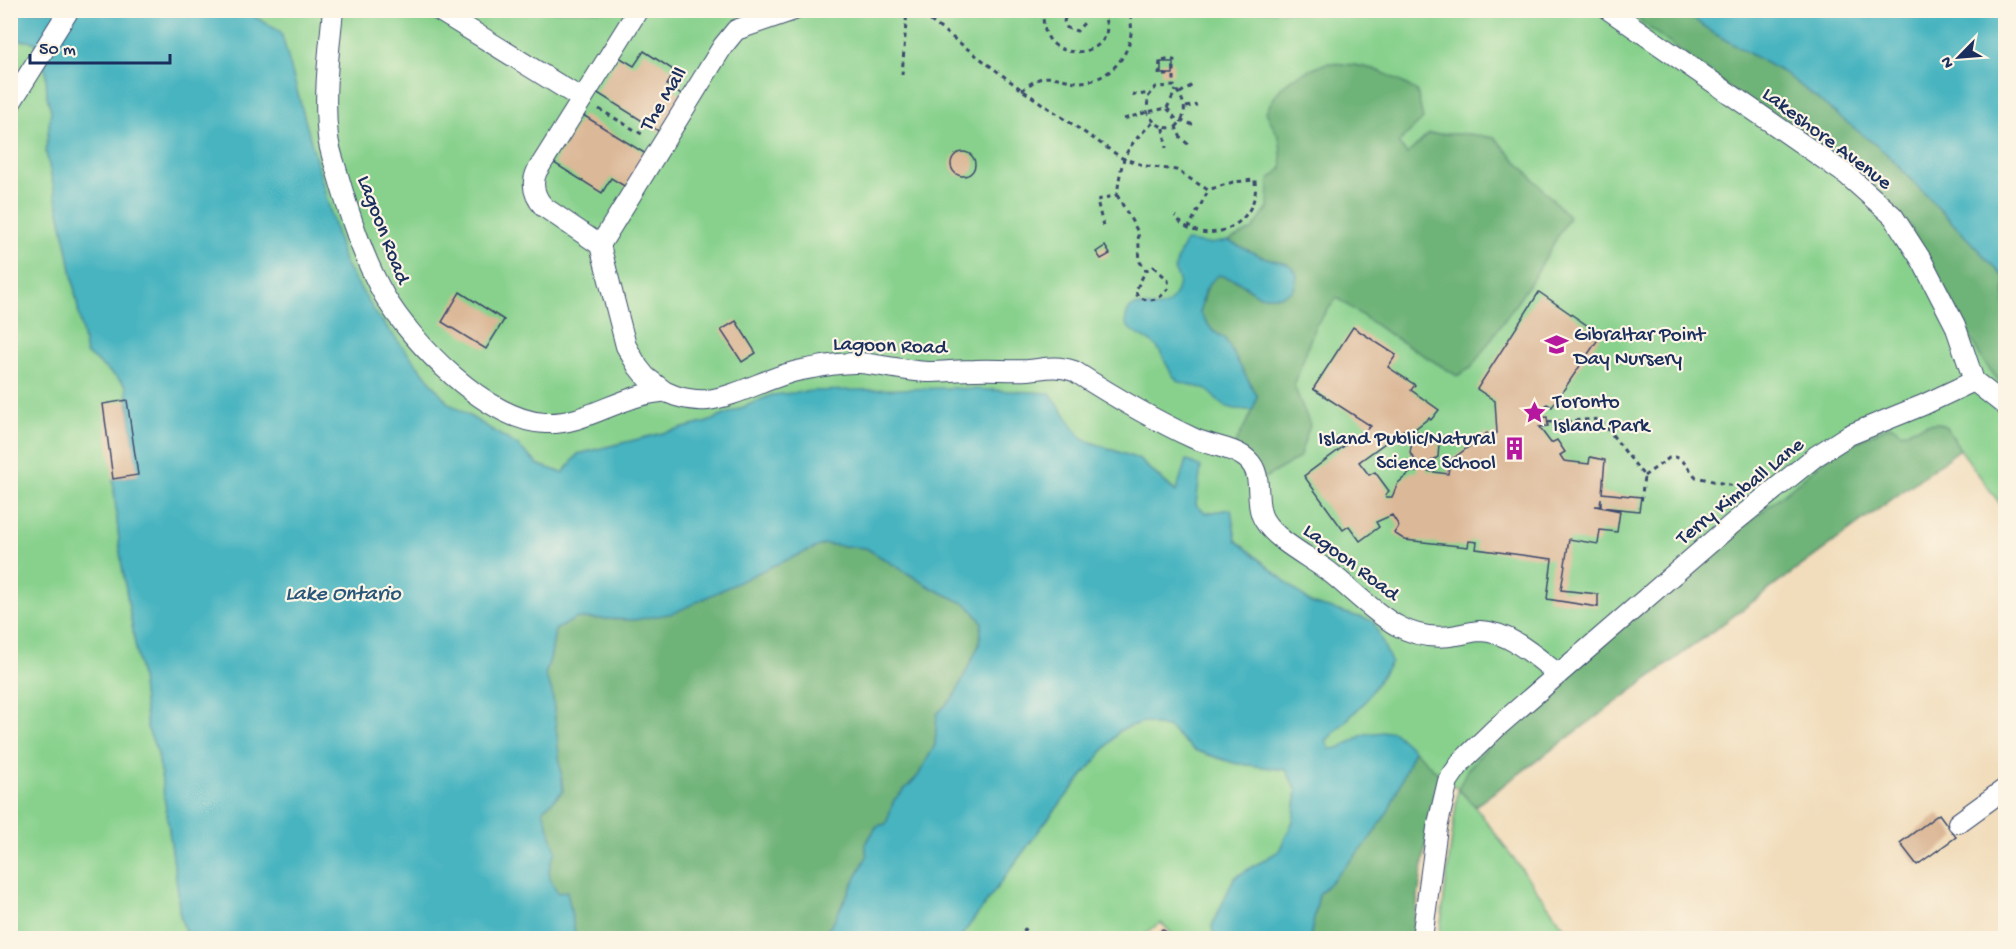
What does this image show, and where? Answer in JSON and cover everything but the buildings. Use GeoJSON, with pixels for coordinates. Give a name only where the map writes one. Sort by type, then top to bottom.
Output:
{"type":"FeatureCollection","features":[{"type":"Feature","properties":{"kind":"street"},"geometry":{"type":"LineString","coordinates":[[10,104],[69,10]]}},
{"type":"Feature","properties":{"kind":"street","name":"Lagoon Road"},"geometry":{"type":"LineString","coordinates":[[333,10],[328,62],[328,139],[369,263],[384,295],[401,321],[424,348],[459,381],[484,400],[512,414],[542,423],[565,422],[636,397],[664,391],[692,400],[707,400],[724,397],[798,370],[856,363],[926,372],[1061,367],[1074,371],[1157,420],[1196,439],[1230,450],[1248,460],[1259,485],[1258,505],[1265,521],[1280,537],[1330,572],[1394,624],[1410,632],[1434,637],[1479,631],[1501,635],[1519,644],[1558,674]]}},
{"type":"Feature","properties":{"kind":"street"},"geometry":{"type":"LineString","coordinates":[[438,10],[582,99]]}},
{"type":"Feature","properties":{"kind":"street"},"geometry":{"type":"LineString","coordinates":[[638,10],[536,173],[534,189],[540,202],[549,211],[600,245],[626,346],[646,377],[664,391]]}},
{"type":"Feature","properties":{"kind":"street","name":"The Mall"},"geometry":{"type":"LineString","coordinates":[[600,245],[723,46],[736,30],[794,10]]}},
{"type":"Feature","properties":{"kind":"street","name":"Lakeshore Avenue"},"geometry":{"type":"LineString","coordinates":[[1609,10],[1847,175],[1893,216],[1922,261],[1955,326],[1974,381]]}},
{"type":"Feature","properties":{"kind":"street"},"geometry":{"type":"LineString","coordinates":[[1974,381],[2006,406]]}},
{"type":"Feature","properties":{"kind":"street","name":"Terry Kimball Lane"},"geometry":{"type":"LineString","coordinates":[[1422,939],[1437,828],[1448,781],[1462,761],[1558,674],[1771,491],[1816,456],[1849,435],[1923,405],[1974,381]]}},
{"type":"Feature","properties":{"kind":"street"},"geometry":{"type":"LineString","coordinates":[[1958,823],[2006,788]]}},
{"type":"Feature","properties":{"kind":"path"},"geometry":{"type":"LineString","coordinates":[[500,10],[503,13],[505,10]]}},
{"type":"Feature","properties":{"kind":"path"},"geometry":{"type":"LineString","coordinates":[[902,75],[907,10]]}},
{"type":"Feature","properties":{"kind":"path"},"geometry":{"type":"LineString","coordinates":[[916,10],[1023,90],[1122,158],[1146,166],[1176,170],[1208,190]]}},
{"type":"Feature","properties":{"kind":"path"},"geometry":{"type":"LineString","coordinates":[[1044,10],[1043,23],[1053,43],[1062,49],[1082,53],[1090,51],[1102,40],[1106,24],[1100,10]]}},
{"type":"Feature","properties":{"kind":"path"},"geometry":{"type":"LineString","coordinates":[[1069,10],[1064,21],[1067,28],[1077,31],[1084,23]]}},
{"type":"Feature","properties":{"kind":"path"},"geometry":{"type":"LineString","coordinates":[[1023,90],[1037,79],[1053,77],[1080,82],[1095,79],[1109,72],[1120,61],[1128,47],[1131,32],[1128,10]]}},
{"type":"Feature","properties":{"kind":"path"},"geometry":{"type":"LineString","coordinates":[[1167,74],[1160,75],[1160,60],[1174,60],[1175,88],[1167,108]]}},
{"type":"Feature","properties":{"kind":"path"},"geometry":{"type":"LineString","coordinates":[[1180,93],[1194,84]]}},
{"type":"Feature","properties":{"kind":"path"},"geometry":{"type":"LineString","coordinates":[[1156,87],[1175,88],[1180,93],[1186,107],[1176,127],[1164,128],[1154,122],[1147,112],[1148,97],[1156,87]]}},
{"type":"Feature","properties":{"kind":"path"},"geometry":{"type":"LineString","coordinates":[[1132,94],[1151,93]]}},
{"type":"Feature","properties":{"kind":"path"},"geometry":{"type":"LineString","coordinates":[[582,99],[662,146]]}},
{"type":"Feature","properties":{"kind":"path"},"geometry":{"type":"LineString","coordinates":[[1186,107],[1197,105]]}},
{"type":"Feature","properties":{"kind":"path"},"geometry":{"type":"LineString","coordinates":[[1124,119],[1167,108]]}},
{"type":"Feature","properties":{"kind":"path"},"geometry":{"type":"LineString","coordinates":[[1167,108],[1176,119],[1191,124],[1194,128]]}},
{"type":"Feature","properties":{"kind":"path"},"geometry":{"type":"LineString","coordinates":[[1146,270],[1140,262],[1138,232],[1117,195],[1122,158],[1137,137],[1154,122]]}},
{"type":"Feature","properties":{"kind":"path"},"geometry":{"type":"LineString","coordinates":[[1176,127],[1181,138],[1190,146]]}},
{"type":"Feature","properties":{"kind":"path"},"geometry":{"type":"LineString","coordinates":[[1164,128],[1166,148]]}},
{"type":"Feature","properties":{"kind":"path"},"geometry":{"type":"LineString","coordinates":[[1175,216],[1181,224],[1188,229],[1194,232],[1222,231],[1234,226],[1244,217],[1251,205],[1255,194],[1255,180],[1233,182],[1208,190],[1188,229]]}},
{"type":"Feature","properties":{"kind":"path"},"geometry":{"type":"LineString","coordinates":[[1103,226],[1097,200],[1117,195]]}},
{"type":"Feature","properties":{"kind":"path"},"geometry":{"type":"LineString","coordinates":[[1154,267],[1168,280],[1169,287],[1165,294],[1157,299],[1141,299],[1137,295],[1136,290],[1146,270],[1154,267]]}},
{"type":"Feature","properties":{"kind":"path"},"geometry":{"type":"LineString","coordinates":[[1548,422],[1600,419],[1644,476],[1641,504]]}},
{"type":"Feature","properties":{"kind":"path"},"geometry":{"type":"LineString","coordinates":[[1644,476],[1669,458],[1675,457],[1681,459],[1696,477],[1743,488],[1771,491]]}},
{"type":"Feature","properties":{"kind":"path"},"geometry":{"type":"LineString","coordinates":[[1018,939],[1025,929],[1034,939]]}},
{"type":"Feature","properties":{"kind":"green space","name":"Toronto Island Park"},"geometry":{"type":"Polygon","coordinates":[[[245,11],[1683,11],[2005,278],[2005,511],[1960,449],[1475,806],[1572,938],[1439,938],[1458,789],[1440,775],[1366,734],[1339,748],[1330,750],[1325,741],[1364,703],[1375,685],[1373,621],[1311,603],[1236,540],[1231,509],[1206,513],[1195,505],[1200,467],[1186,460],[1177,492],[1138,459],[1082,439],[1050,393],[772,395],[708,422],[578,454],[563,473],[539,465],[517,445],[448,403],[376,314],[344,262],[281,33],[245,11]]]}},
{"type":"Feature","properties":{"kind":"green space"},"geometry":{"type":"Polygon","coordinates":[[[1627,11],[1683,11],[1715,34],[1786,74],[1887,154],[2005,278],[2005,389],[1982,359],[1908,223],[1627,11]]]}},
{"type":"Feature","properties":{"kind":"green space"},"geometry":{"type":"Polygon","coordinates":[[[10,35],[19,40],[35,42],[46,71],[47,96],[51,110],[46,152],[67,247],[86,353],[126,385],[138,475],[113,479],[121,560],[147,727],[158,754],[179,911],[187,938],[11,938],[10,35]]]}},
{"type":"Feature","properties":{"kind":"green space"},"geometry":{"type":"Polygon","coordinates":[[[1327,63],[1354,65],[1375,70],[1417,91],[1423,119],[1398,143],[1407,154],[1429,134],[1469,134],[1495,138],[1569,217],[1533,279],[1471,368],[1457,376],[1337,298],[1315,326],[1294,386],[1310,425],[1299,458],[1261,480],[1234,446],[1253,410],[1257,396],[1225,339],[1212,330],[1200,313],[1209,281],[1219,275],[1235,280],[1260,296],[1290,265],[1260,256],[1228,241],[1252,230],[1268,208],[1269,180],[1282,168],[1280,140],[1266,112],[1272,101],[1290,80],[1327,63]]]}},
{"type":"Feature","properties":{"kind":"green space"},"geometry":{"type":"Polygon","coordinates":[[[1938,423],[1947,427],[1960,449],[1475,806],[1458,789],[1467,770],[1493,741],[1660,595],[1835,452],[1891,425],[1902,433],[1926,424],[1938,423]]]}},
{"type":"Feature","properties":{"kind":"green space"},"geometry":{"type":"Polygon","coordinates":[[[824,544],[866,548],[932,588],[968,605],[982,622],[979,645],[954,697],[937,714],[935,745],[918,776],[894,800],[886,824],[877,826],[865,845],[867,856],[831,926],[818,938],[576,938],[567,892],[558,893],[550,881],[543,810],[563,791],[552,692],[545,675],[555,630],[577,618],[634,620],[824,544]]]}},
{"type":"Feature","properties":{"kind":"green space"},"geometry":{"type":"Polygon","coordinates":[[[1143,722],[1169,728],[1194,750],[1234,763],[1286,770],[1297,791],[1293,821],[1279,851],[1234,878],[1212,926],[1214,938],[1177,938],[1161,923],[1146,933],[1143,938],[960,938],[1043,825],[1120,730],[1143,722]]]}},
{"type":"Feature","properties":{"kind":"green space"},"geometry":{"type":"Polygon","coordinates":[[[1414,750],[1440,775],[1431,809],[1412,938],[1310,938],[1319,894],[1367,843],[1389,810],[1414,750]]]}},
{"type":"Feature","properties":{"kind":"water","name":"Lake Ontario"},"geometry":{"type":"Polygon","coordinates":[[[10,11],[245,11],[281,32],[344,262],[376,314],[448,403],[517,445],[539,465],[563,473],[578,454],[708,422],[772,395],[813,391],[950,388],[1050,393],[1082,439],[1138,459],[1176,492],[1186,460],[1201,467],[1196,505],[1206,513],[1231,509],[1236,540],[1311,603],[1373,621],[1391,662],[1364,703],[1326,741],[1330,749],[1339,748],[1365,734],[1393,731],[1414,750],[1389,810],[1367,843],[1319,894],[1310,938],[1214,938],[1212,926],[1234,878],[1279,851],[1293,821],[1297,791],[1286,770],[1234,763],[1194,750],[1169,728],[1143,722],[1120,730],[1043,825],[960,938],[818,938],[831,926],[857,876],[867,856],[865,845],[877,826],[886,824],[894,800],[918,776],[935,745],[937,714],[954,697],[979,645],[982,622],[968,605],[932,588],[866,548],[824,544],[674,613],[634,620],[577,618],[555,630],[545,675],[552,692],[563,791],[543,810],[556,851],[549,872],[551,882],[558,893],[567,891],[576,938],[187,938],[179,911],[158,754],[147,727],[121,560],[113,479],[137,475],[126,385],[86,353],[67,247],[46,152],[51,110],[47,96],[46,71],[35,42],[19,40],[11,35],[10,11]]]}},
{"type":"Feature","properties":{"kind":"water"},"geometry":{"type":"Polygon","coordinates":[[[1683,11],[2005,11],[2005,278],[1887,154],[1786,74],[1715,34],[1683,11]]]}},
{"type":"Feature","properties":{"kind":"water"},"geometry":{"type":"Polygon","coordinates":[[[1186,241],[1209,244],[1228,241],[1260,256],[1290,265],[1297,275],[1292,291],[1281,296],[1260,296],[1236,280],[1219,275],[1210,283],[1203,296],[1200,313],[1212,330],[1225,339],[1257,396],[1253,410],[1228,407],[1204,389],[1177,380],[1155,345],[1135,333],[1127,325],[1127,314],[1130,308],[1164,306],[1171,301],[1179,283],[1175,271],[1176,263],[1186,241]]]}},
{"type":"Feature","properties":{"kind":"place","name":"Gibraltar Point Day Nursery"},"geometry":{"type":"Point","coordinates":[1556,345]}},
{"type":"Feature","properties":{"kind":"place","name":"Toronto Island Park"},"geometry":{"type":"Point","coordinates":[1535,412]}},
{"type":"Feature","properties":{"kind":"place","name":"Island Public/Natural Science School"},"geometry":{"type":"Point","coordinates":[1514,449]}}]}
